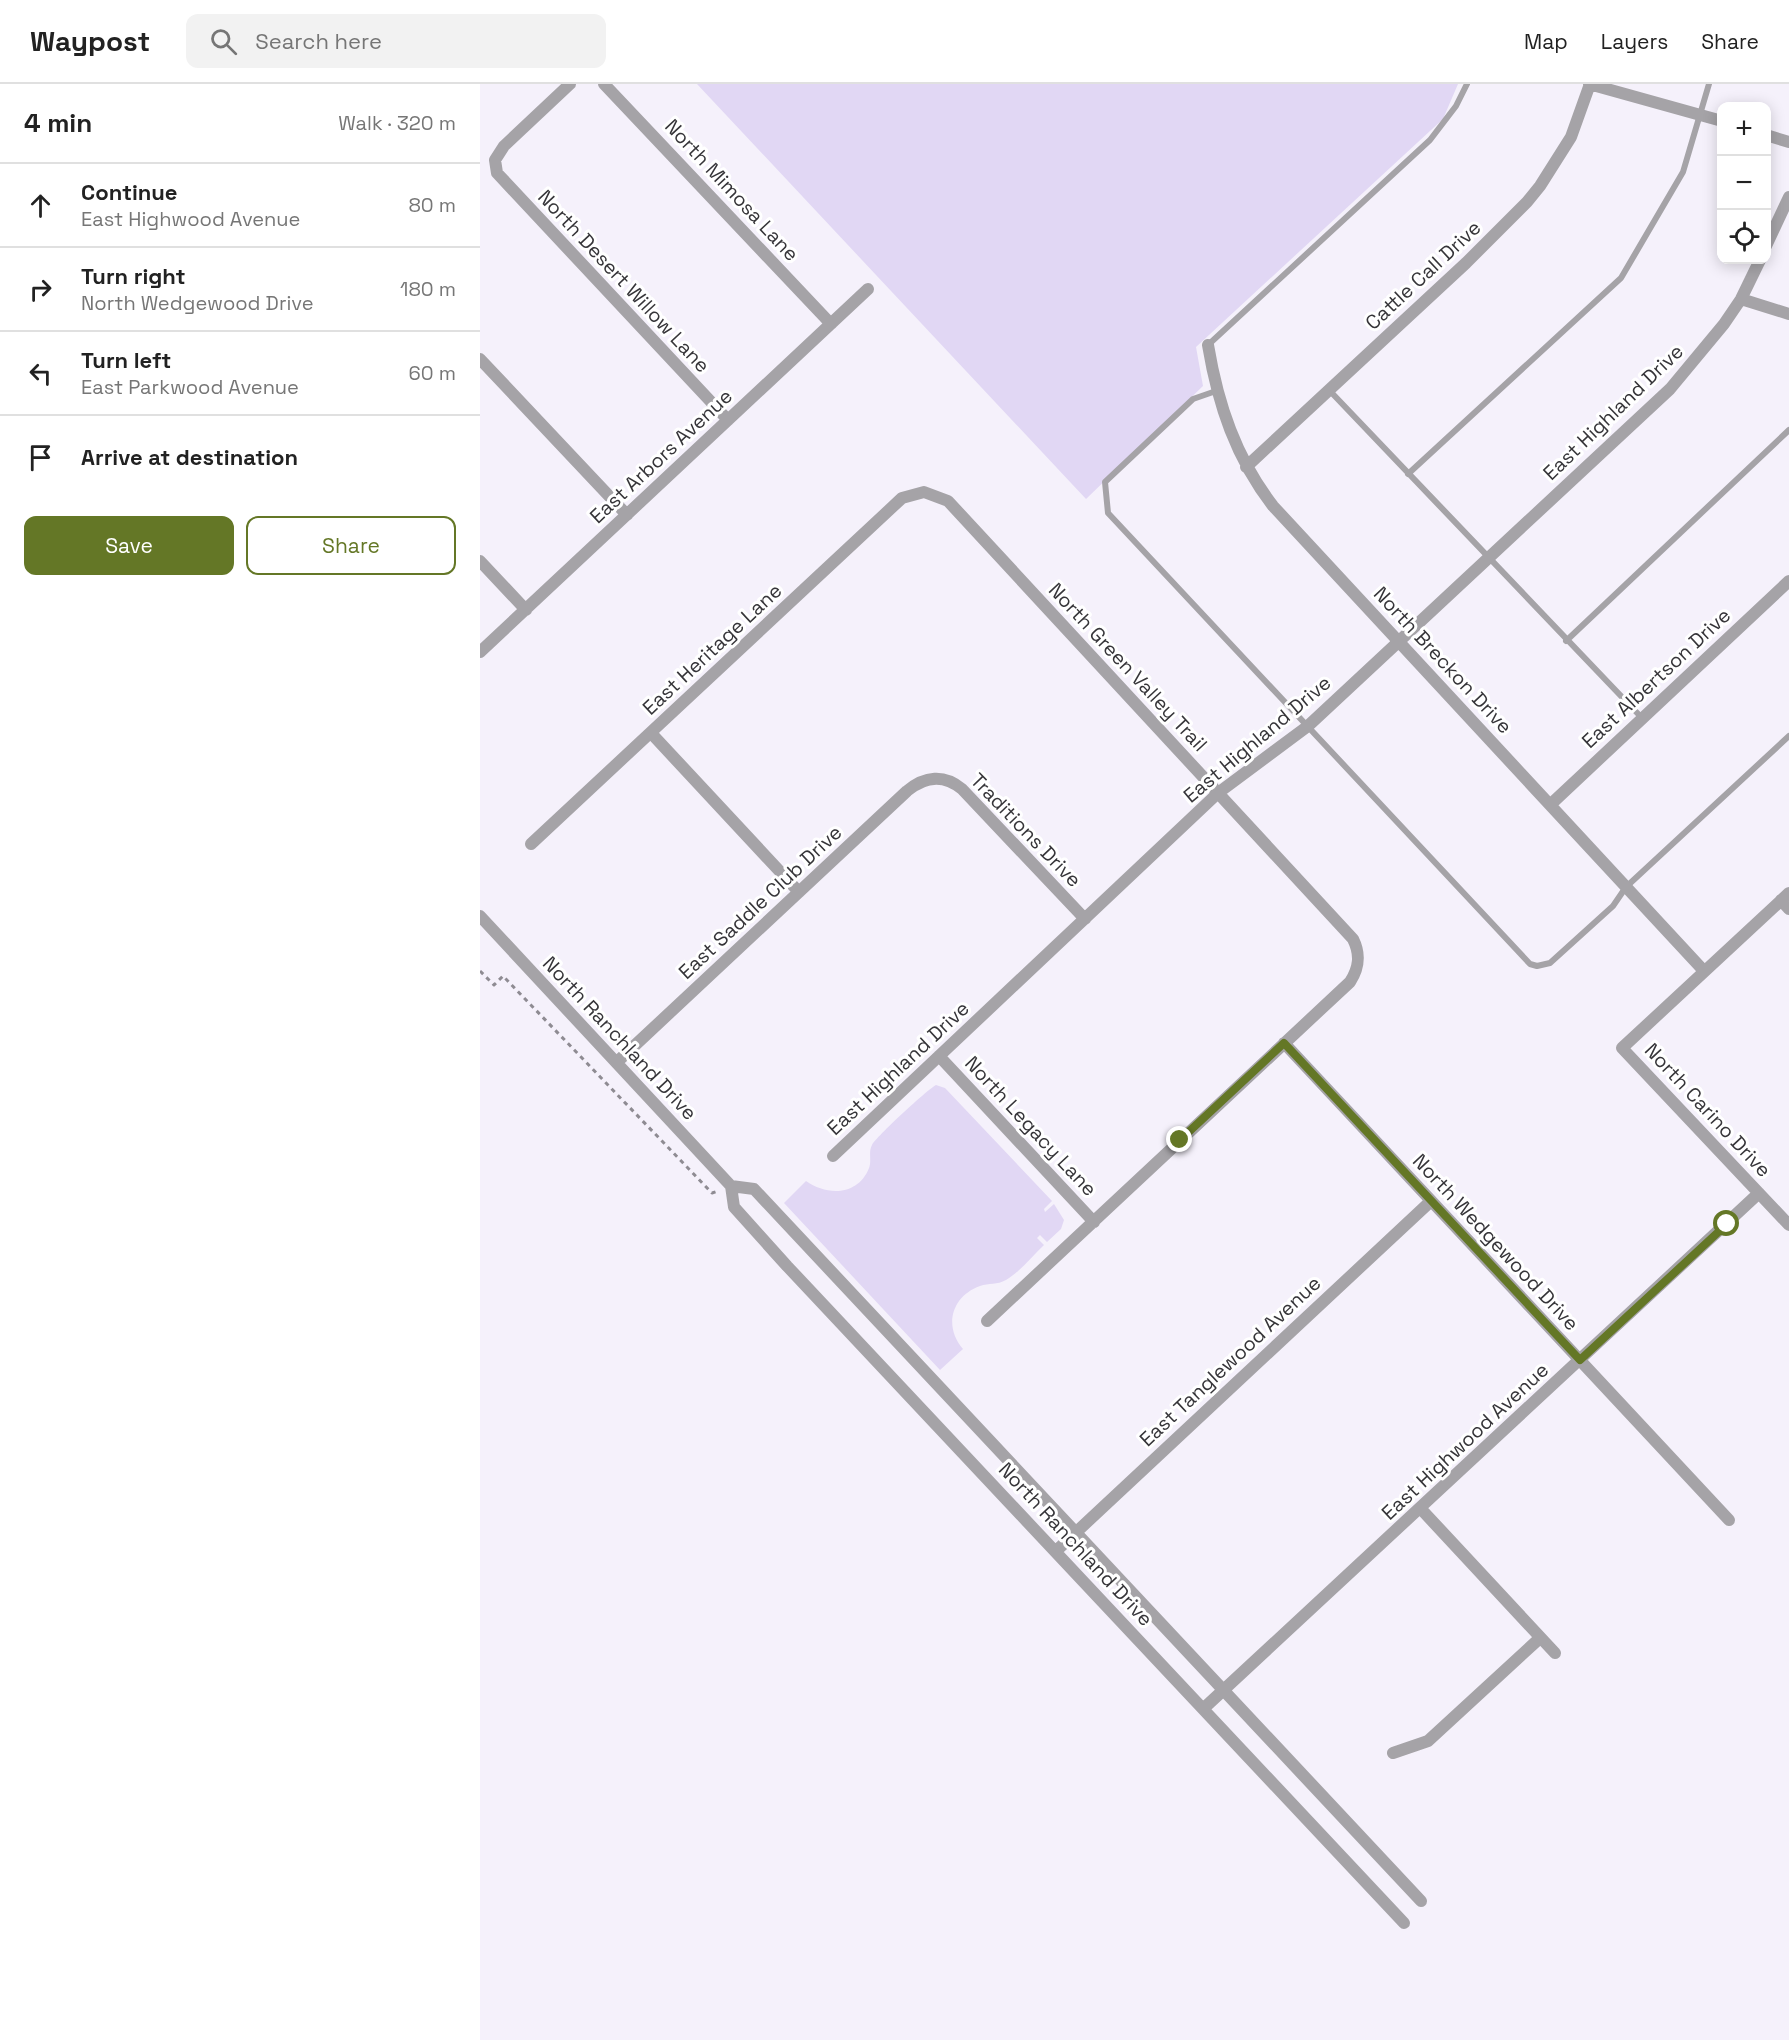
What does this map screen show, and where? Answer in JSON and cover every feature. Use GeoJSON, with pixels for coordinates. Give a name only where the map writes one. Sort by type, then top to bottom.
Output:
{"type":"FeatureCollection","features":[{"type":"Feature","properties":{"kind":"street","name":"North Desert Willow Lane"},"geometry":{"type":"LineString","coordinates":[[570,84],[497,154],[495,167],[497,173],[728,420]]}},
{"type":"Feature","properties":{"kind":"street","name":"North Mimosa Lane"},"geometry":{"type":"LineString","coordinates":[[604,84],[831,324]]}},
{"type":"Feature","properties":{"kind":"street"},"geometry":{"type":"LineString","coordinates":[[1590,84],[1717,120]]}},
{"type":"Feature","properties":{"kind":"street","name":"Cattle Call Drive"},"geometry":{"type":"LineString","coordinates":[[1246,467],[1466,263],[1527,202],[1571,137],[1590,84]]}},
{"type":"Feature","properties":{"kind":"street"},"geometry":{"type":"LineString","coordinates":[[1771,136],[1789,142]]}},
{"type":"Feature","properties":{"kind":"street"},"geometry":{"type":"LineString","coordinates":[[1771,237],[1789,197]]}},
{"type":"Feature","properties":{"kind":"street","name":"East Highland Drive"},"geometry":{"type":"LineString","coordinates":[[833,1156],[1218,793],[1308,726],[1670,389],[1697,359],[1741,299],[1758,264]]}},
{"type":"Feature","properties":{"kind":"street","name":"East Arbors Avenue"},"geometry":{"type":"LineString","coordinates":[[480,652],[868,289]]}},
{"type":"Feature","properties":{"kind":"street"},"geometry":{"type":"LineString","coordinates":[[1741,299],[1789,314]]}},
{"type":"Feature","properties":{"kind":"street","name":"North Breckon Drive"},"geometry":{"type":"LineString","coordinates":[[1208,345],[1216,391],[1246,467],[1273,506],[1704,970]]}},
{"type":"Feature","properties":{"kind":"street"},"geometry":{"type":"LineString","coordinates":[[480,359],[627,515]]}},
{"type":"Feature","properties":{"kind":"street","name":"East Heritage Lane"},"geometry":{"type":"LineString","coordinates":[[531,844],[902,498],[924,492]]}},
{"type":"Feature","properties":{"kind":"street","name":"North Green Valley Trail"},"geometry":{"type":"LineString","coordinates":[[924,492],[948,501],[1353,939],[1359,951],[1358,963],[1350,982],[1284,1043]]}},
{"type":"Feature","properties":{"kind":"street"},"geometry":{"type":"LineString","coordinates":[[480,561],[526,610]]}},
{"type":"Feature","properties":{"kind":"street","name":"East Albertson Drive"},"geometry":{"type":"LineString","coordinates":[[1550,805],[1789,580]]}},
{"type":"Feature","properties":{"kind":"street"},"geometry":{"type":"LineString","coordinates":[[651,733],[799,892]]}},
{"type":"Feature","properties":{"kind":"street","name":"East Saddle Club Drive"},"geometry":{"type":"LineString","coordinates":[[617,1062],[907,790],[924,780],[933,778]]}},
{"type":"Feature","properties":{"kind":"street","name":"Traditions Drive"},"geometry":{"type":"LineString","coordinates":[[933,778],[954,783],[962,789],[1085,919]]}},
{"type":"Feature","properties":{"kind":"street"},"geometry":{"type":"LineString","coordinates":[[1704,970],[1786,901]]}},
{"type":"Feature","properties":{"kind":"street","name":"North Ranchland Drive"},"geometry":{"type":"LineString","coordinates":[[480,916],[731,1186],[734,1207],[787,1266],[1404,1923]]}},
{"type":"Feature","properties":{"kind":"street","name":"North Carino Drive"},"geometry":{"type":"LineString","coordinates":[[1704,970],[1622,1048],[1789,1225]]}},
{"type":"Feature","properties":{"kind":"street"},"geometry":{"type":"LineString","coordinates":[[987,1321],[1284,1043]]}},
{"type":"Feature","properties":{"kind":"street","name":"North Wedgewood Drive"},"geometry":{"type":"LineString","coordinates":[[1284,1043],[1729,1520]]}},
{"type":"Feature","properties":{"kind":"street","name":"North Legacy Lane"},"geometry":{"type":"LineString","coordinates":[[939,1056],[1094,1222]]}},
{"type":"Feature","properties":{"kind":"street","name":"North Ranchland Drive"},"geometry":{"type":"LineString","coordinates":[[731,1186],[754,1189],[1421,1901]]}},
{"type":"Feature","properties":{"kind":"street","name":"East Highwood Avenue"},"geometry":{"type":"LineString","coordinates":[[1203,1709],[1760,1193]]}},
{"type":"Feature","properties":{"kind":"street","name":"East Tanglewood Avenue"},"geometry":{"type":"LineString","coordinates":[[1056,1551],[1431,1201]]}},
{"type":"Feature","properties":{"kind":"street"},"geometry":{"type":"LineString","coordinates":[[1421,1509],[1555,1653]]}},
{"type":"Feature","properties":{"kind":"street"},"geometry":{"type":"LineString","coordinates":[[1393,1753],[1428,1741],[1540,1638]]}},
{"type":"Feature","properties":{"kind":"lane"},"geometry":{"type":"LineString","coordinates":[[1208,345],[1430,140],[1444,124],[1467,84]]}},
{"type":"Feature","properties":{"kind":"lane"},"geometry":{"type":"LineString","coordinates":[[1408,474],[1621,278],[1683,172],[1709,84]]}},
{"type":"Feature","properties":{"kind":"lane"},"geometry":{"type":"LineString","coordinates":[[1329,390],[1566,641],[1642,718]]}},
{"type":"Feature","properties":{"kind":"lane"},"geometry":{"type":"LineString","coordinates":[[1216,391],[1193,399],[1105,482],[1108,513],[1530,964],[1536,966],[1550,963],[1613,906],[1626,887],[1789,736]]}},
{"type":"Feature","properties":{"kind":"lane"},"geometry":{"type":"LineString","coordinates":[[1566,641],[1789,430]]}},
{"type":"Feature","properties":{"kind":"path"},"geometry":{"type":"LineString","coordinates":[[480,971],[494,985],[503,976],[712,1193],[731,1186]]}},
{"type":"Feature","properties":{"kind":"shaded area"},"geometry":{"type":"Polygon","coordinates":[[[697,84],[1458,84],[1443,119],[1196,347],[1203,386],[1086,499],[697,84]]]}},
{"type":"Feature","properties":{"kind":"shaded area"},"geometry":{"type":"Polygon","coordinates":[[[936,1085],[945,1088],[1052,1201],[1044,1209],[1045,1212],[1054,1204],[1064,1220],[1061,1229],[1047,1242],[1040,1235],[1037,1238],[1044,1245],[1011,1277],[999,1283],[980,1286],[970,1291],[957,1304],[953,1313],[953,1331],[963,1349],[940,1370],[784,1203],[806,1181],[832,1191],[841,1191],[857,1184],[869,1168],[872,1145],[902,1114],[936,1085]]]}},
{"type":"Feature","properties":{"kind":"route"},"geometry":{"type":"LineString","coordinates":[[1180,1140],[1284,1043],[1580,1360],[1727,1224]]}}]}
